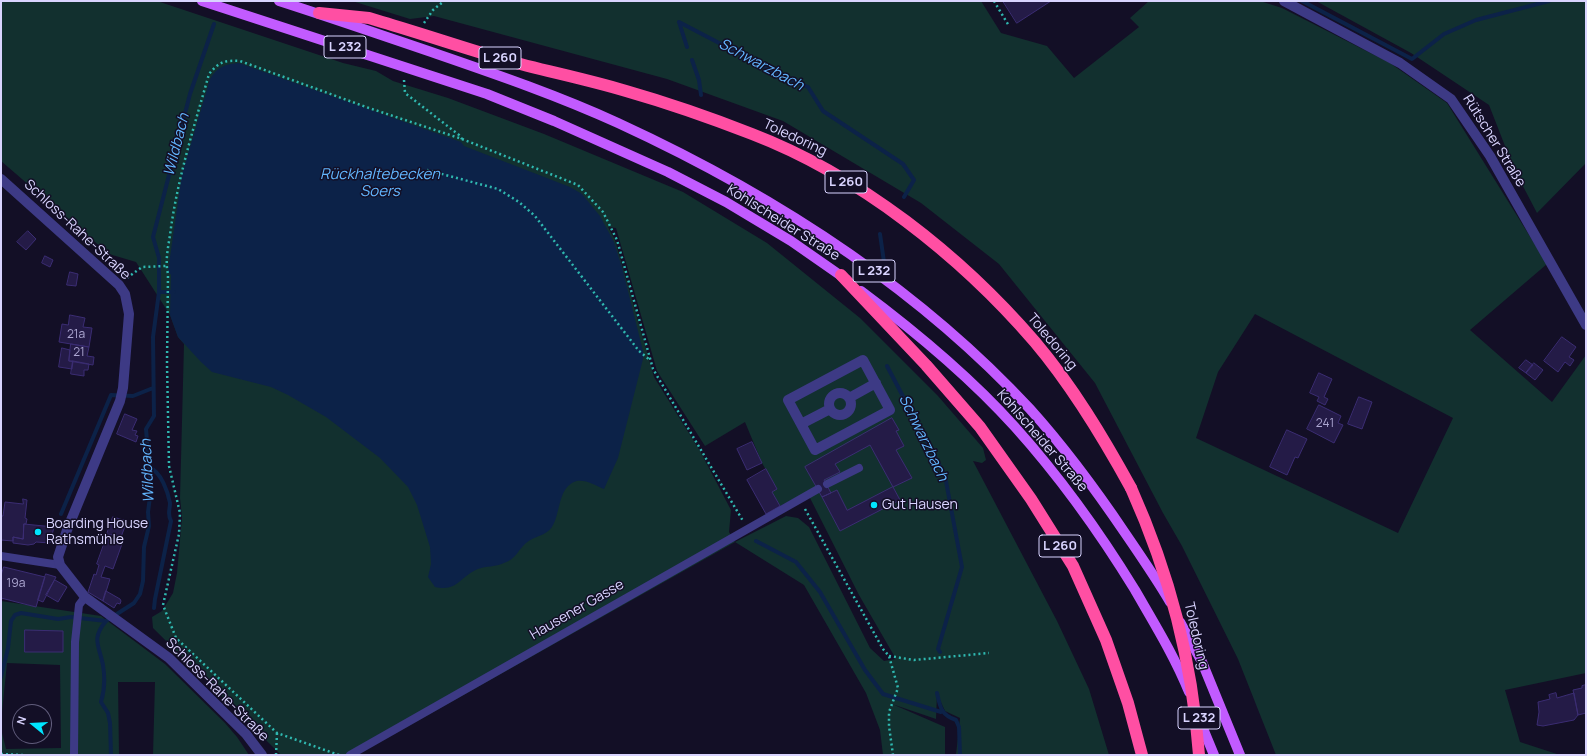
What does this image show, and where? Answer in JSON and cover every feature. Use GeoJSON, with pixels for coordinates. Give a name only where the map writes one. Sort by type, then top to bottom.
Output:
{"type":"FeatureCollection","features":[{"type":"Feature","properties":{"kind":"highway","name":"Toledoring"},"geometry":{"type":"LineString","coordinates":[[319,14],[368,18],[505,60],[626,91],[680,108],[754,135],[828,171],[897,215],[941,250],[990,294],[1035,342],[1069,386],[1101,434],[1131,488],[1151,533],[1178,619],[1188,664],[1197,722],[1199,755]]}},
{"type":"Feature","properties":{"kind":"highway","name":"L 260"},"geometry":{"type":"LineString","coordinates":[[841,275],[926,365],[984,433],[1031,499],[1073,566],[1106,640],[1128,703],[1142,755]]}},
{"type":"Feature","properties":{"kind":"main road","name":"Kohlscheider Straße"},"geometry":{"type":"LineString","coordinates":[[202,1],[487,94],[554,120],[668,172],[726,202],[791,241],[841,275],[903,323],[946,359],[1015,426],[1048,466],[1117,562],[1153,621],[1185,682],[1214,755]]}},
{"type":"Feature","properties":{"kind":"main road","name":"Kohlscheider Straße"},"geometry":{"type":"LineString","coordinates":[[279,1],[557,98],[617,123],[735,182],[852,255],[918,306],[960,341],[1030,409],[1095,489],[1168,599],[1202,662],[1240,755]]}},
{"type":"Feature","properties":{"kind":"street","name":"Rütscher Straße"},"geometry":{"type":"LineString","coordinates":[[1284,1],[1400,63],[1452,99],[1490,156],[1586,325]]}},
{"type":"Feature","properties":{"kind":"street","name":"Schloss-Rahe-Straße"},"geometry":{"type":"LineString","coordinates":[[1,179],[119,285],[125,294],[129,314],[123,388],[120,401],[67,530],[58,557],[60,565],[85,596],[169,658],[246,734],[262,755]]}},
{"type":"Feature","properties":{"kind":"street"},"geometry":{"type":"LineString","coordinates":[[863,360],[876,383],[890,410],[815,450],[788,400],[863,360]]}},
{"type":"Feature","properties":{"kind":"street"},"geometry":{"type":"LineString","coordinates":[[849,398],[876,383]]}},
{"type":"Feature","properties":{"kind":"street"},"geometry":{"type":"LineString","coordinates":[[843,394],[849,398],[851,406],[846,413],[837,415],[830,409],[830,401],[835,395],[843,394]]}},
{"type":"Feature","properties":{"kind":"street"},"geometry":{"type":"LineString","coordinates":[[801,424],[830,409]]}},
{"type":"Feature","properties":{"kind":"lane"},"geometry":{"type":"LineString","coordinates":[[827,484],[859,468]]}},
{"type":"Feature","properties":{"kind":"lane","name":"Hausener Gasse"},"geometry":{"type":"LineString","coordinates":[[350,755],[818,489]]}},
{"type":"Feature","properties":{"kind":"lane"},"geometry":{"type":"LineString","coordinates":[[1,556],[60,565]]}},
{"type":"Feature","properties":{"kind":"lane"},"geometry":{"type":"LineString","coordinates":[[74,755],[75,642],[79,605],[85,596]]}},
{"type":"Feature","properties":{"kind":"path"},"geometry":{"type":"LineString","coordinates":[[423,25],[433,10],[444,1]]}},
{"type":"Feature","properties":{"kind":"path"},"geometry":{"type":"LineString","coordinates":[[994,1],[1009,26]]}},
{"type":"Feature","properties":{"kind":"path"},"geometry":{"type":"LineString","coordinates":[[339,755],[276,733],[176,638],[163,605],[179,534],[180,513],[169,466],[168,274],[165,266],[180,175],[209,74],[216,65],[227,60],[240,61],[462,140],[578,185],[603,212],[617,240],[650,360],[659,381],[748,528]]}},
{"type":"Feature","properties":{"kind":"path"},"geometry":{"type":"LineString","coordinates":[[404,80],[405,93],[459,134],[462,140]]}},
{"type":"Feature","properties":{"kind":"path"},"geometry":{"type":"LineString","coordinates":[[427,170],[498,189],[520,202],[536,216],[638,351],[650,360]]}},
{"type":"Feature","properties":{"kind":"path"},"geometry":{"type":"LineString","coordinates":[[119,285],[142,267],[154,265],[165,266]]}},
{"type":"Feature","properties":{"kind":"path"},"geometry":{"type":"LineString","coordinates":[[800,500],[853,598],[883,649],[889,656],[898,688],[889,712],[889,726],[893,755]]}},
{"type":"Feature","properties":{"kind":"path"},"geometry":{"type":"LineString","coordinates":[[889,656],[914,660],[989,654]]}},
{"type":"Feature","properties":{"kind":"path"},"geometry":{"type":"LineString","coordinates":[[276,733],[276,755]]}},
{"type":"Feature","properties":{"kind":"path"},"geometry":{"type":"LineString","coordinates":[[1,754],[23,755]]}},
{"type":"Feature","properties":{"kind":"green space"},"geometry":{"type":"Polygon","coordinates":[[[1,1],[157,1],[343,63],[376,71],[393,81],[448,98],[544,134],[683,192],[767,243],[860,318],[938,396],[983,448],[986,460],[982,463],[973,461],[1057,621],[1089,689],[1109,755],[956,755],[960,718],[945,711],[937,694],[936,719],[892,704],[945,727],[945,755],[883,755],[880,730],[866,693],[804,585],[735,542],[357,755],[281,755],[153,628],[152,617],[162,611],[173,593],[177,573],[182,517],[180,498],[184,344],[178,337],[170,315],[136,262],[109,254],[1,161],[1,1]],[[608,227],[615,240],[654,377],[700,451],[731,510],[729,532],[735,542],[786,516],[798,518],[809,527],[870,648],[884,661],[896,659],[859,595],[807,492],[780,506],[772,492],[777,489],[762,463],[745,422],[705,446],[657,371],[616,228],[608,227]]]}},
{"type":"Feature","properties":{"kind":"green space"},"geometry":{"type":"Polygon","coordinates":[[[352,1],[981,1],[1001,33],[1047,46],[1074,78],[1139,27],[1130,18],[1149,1],[1260,1],[1282,8],[1390,63],[1447,103],[1547,264],[1470,330],[1552,402],[1586,355],[1586,673],[1505,690],[1520,742],[1560,755],[1276,755],[1238,659],[1182,546],[1163,513],[1095,383],[999,264],[921,203],[783,121],[667,79],[434,16],[410,19],[352,1]],[[1255,314],[1218,372],[1196,438],[1398,533],[1453,418],[1255,314]]]}},
{"type":"Feature","properties":{"kind":"green space"},"geometry":{"type":"Polygon","coordinates":[[[1316,1],[1586,1],[1586,163],[1537,213],[1514,169],[1489,105],[1411,53],[1316,1]]]}},
{"type":"Feature","properties":{"kind":"green space"},"geometry":{"type":"Polygon","coordinates":[[[1,601],[101,616],[165,664],[225,723],[249,755],[153,755],[155,682],[118,682],[119,755],[1,755],[1,729],[6,749],[61,748],[60,665],[7,663],[1,722],[1,601]]]}},
{"type":"Feature","properties":{"kind":"water","name":"Rückhaltebecken Soers"},"geometry":{"type":"Polygon","coordinates":[[[239,63],[461,142],[464,146],[570,187],[582,194],[600,216],[614,242],[623,271],[644,355],[618,458],[604,489],[584,481],[576,481],[567,487],[552,527],[547,532],[526,543],[514,557],[508,561],[498,565],[478,569],[454,586],[443,588],[435,587],[428,577],[431,564],[430,547],[417,505],[408,487],[380,458],[326,417],[288,395],[271,387],[212,372],[178,337],[170,315],[171,275],[168,271],[182,174],[210,79],[222,67],[239,63]]]}},
{"type":"Feature","properties":{"kind":"building"},"geometry":{"type":"Polygon","coordinates":[[[1003,1],[1051,1],[1017,23],[1003,1]]]}},
{"type":"Feature","properties":{"kind":"building"},"geometry":{"type":"Polygon","coordinates":[[[28,231],[36,239],[26,250],[17,242],[28,231]]]}},
{"type":"Feature","properties":{"kind":"building"},"geometry":{"type":"Polygon","coordinates":[[[45,256],[53,260],[50,267],[42,263],[45,256]]]}},
{"type":"Feature","properties":{"kind":"building"},"geometry":{"type":"Polygon","coordinates":[[[70,272],[78,274],[76,286],[67,285],[70,272]]]}},
{"type":"Feature","properties":{"kind":"building"},"geometry":{"type":"Polygon","coordinates":[[[70,315],[85,318],[83,327],[92,328],[89,347],[59,342],[62,324],[68,325],[70,315]]]}},
{"type":"Feature","properties":{"kind":"building"},"geometry":{"type":"Polygon","coordinates":[[[1562,337],[1576,347],[1569,357],[1574,360],[1570,366],[1565,362],[1558,372],[1544,361],[1562,337]]]}},
{"type":"Feature","properties":{"kind":"building"},"geometry":{"type":"Polygon","coordinates":[[[71,344],[89,347],[87,356],[94,357],[93,365],[69,361],[71,344]]]}},
{"type":"Feature","properties":{"kind":"building"},"geometry":{"type":"Polygon","coordinates":[[[62,348],[70,350],[69,361],[73,361],[72,369],[59,367],[62,348]]]}},
{"type":"Feature","properties":{"kind":"building"},"geometry":{"type":"Polygon","coordinates":[[[1526,360],[1533,365],[1526,373],[1519,368],[1526,360]]]}},
{"type":"Feature","properties":{"kind":"building"},"geometry":{"type":"Polygon","coordinates":[[[73,361],[89,364],[88,370],[84,370],[84,376],[71,374],[73,361]]]}},
{"type":"Feature","properties":{"kind":"building"},"geometry":{"type":"Polygon","coordinates":[[[1534,363],[1543,370],[1535,380],[1526,373],[1534,363]]]}},
{"type":"Feature","properties":{"kind":"building"},"geometry":{"type":"Polygon","coordinates":[[[1319,373],[1332,379],[1324,397],[1328,399],[1325,405],[1317,401],[1319,397],[1310,393],[1319,373]]]}},
{"type":"Feature","properties":{"kind":"building"},"geometry":{"type":"Polygon","coordinates":[[[1359,397],[1372,402],[1362,429],[1348,424],[1359,397]]]}},
{"type":"Feature","properties":{"kind":"building"},"geometry":{"type":"Polygon","coordinates":[[[1319,405],[1341,416],[1338,423],[1343,425],[1334,443],[1307,429],[1319,405]]]}},
{"type":"Feature","properties":{"kind":"building"},"geometry":{"type":"Polygon","coordinates":[[[125,414],[137,419],[132,430],[137,431],[135,435],[138,436],[136,442],[117,434],[125,414]]]}},
{"type":"Feature","properties":{"kind":"building"},"geometry":{"type":"Polygon","coordinates":[[[892,418],[899,430],[896,431],[904,446],[896,450],[912,478],[893,487],[870,445],[835,464],[840,472],[824,480],[831,493],[822,497],[805,467],[892,418]]]}},
{"type":"Feature","properties":{"kind":"building"},"geometry":{"type":"Polygon","coordinates":[[[1287,430],[1307,439],[1298,458],[1295,457],[1287,475],[1270,467],[1287,430]]]}},
{"type":"Feature","properties":{"kind":"building"},"geometry":{"type":"Polygon","coordinates":[[[752,442],[762,463],[747,470],[737,449],[752,442]]]}},
{"type":"Feature","properties":{"kind":"building"},"geometry":{"type":"Polygon","coordinates":[[[766,469],[777,489],[772,492],[780,506],[766,514],[747,480],[766,469]]]}},
{"type":"Feature","properties":{"kind":"building","name":"Gut Hausen"},"geometry":{"type":"Polygon","coordinates":[[[893,487],[900,500],[840,531],[822,497],[837,490],[847,510],[893,487]]]}},
{"type":"Feature","properties":{"kind":"building"},"geometry":{"type":"Polygon","coordinates":[[[23,499],[27,500],[25,518],[27,519],[26,524],[24,524],[23,539],[13,537],[13,541],[1,540],[1,516],[3,516],[5,502],[23,504],[23,499]]]}},
{"type":"Feature","properties":{"kind":"building"},"geometry":{"type":"Polygon","coordinates":[[[113,517],[127,521],[121,537],[107,534],[113,517]]]}},
{"type":"Feature","properties":{"kind":"building","name":"Boarding House Rathsmühle"},"geometry":{"type":"Polygon","coordinates":[[[24,524],[54,527],[50,543],[36,542],[28,545],[13,543],[13,537],[23,539],[24,524]]]}},
{"type":"Feature","properties":{"kind":"building"},"geometry":{"type":"Polygon","coordinates":[[[106,539],[122,544],[113,569],[105,566],[101,577],[110,579],[103,601],[88,592],[94,574],[96,575],[99,565],[97,564],[106,539]]]}},
{"type":"Feature","properties":{"kind":"building"},"geometry":{"type":"Polygon","coordinates":[[[4,567],[45,577],[36,607],[1,598],[1,576],[4,567]]]}},
{"type":"Feature","properties":{"kind":"building"},"geometry":{"type":"Polygon","coordinates":[[[46,574],[56,577],[43,602],[38,600],[46,574]]]}},
{"type":"Feature","properties":{"kind":"building","name":"Boarding House Rathsmühle"},"geometry":{"type":"Polygon","coordinates":[[[55,580],[67,587],[58,602],[46,595],[55,580]]]}},
{"type":"Feature","properties":{"kind":"building"},"geometry":{"type":"Polygon","coordinates":[[[106,591],[120,599],[120,604],[117,603],[114,608],[103,601],[106,591]]]}},
{"type":"Feature","properties":{"kind":"building"},"geometry":{"type":"Polygon","coordinates":[[[25,630],[63,631],[63,652],[25,652],[25,630]]]}},
{"type":"Feature","properties":{"kind":"building"},"geometry":{"type":"Polygon","coordinates":[[[1586,685],[1586,713],[1578,715],[1573,690],[1582,688],[1582,686],[1586,685]]]}},
{"type":"Feature","properties":{"kind":"building"},"geometry":{"type":"Polygon","coordinates":[[[1556,693],[1557,698],[1574,693],[1578,715],[1574,720],[1543,726],[1537,725],[1539,712],[1538,702],[1550,699],[1549,695],[1556,693]]]}},
{"type":"Feature","properties":{"kind":"waterway"},"geometry":{"type":"LineString","coordinates":[[1302,1],[1412,59],[1444,34],[1476,20],[1549,1]]}},
{"type":"Feature","properties":{"kind":"waterway","name":"Schwarzbach"},"geometry":{"type":"LineString","coordinates":[[679,22],[784,77],[808,87],[823,111],[903,164],[914,180],[904,197]]}},
{"type":"Feature","properties":{"kind":"waterway"},"geometry":{"type":"LineString","coordinates":[[679,22],[687,47]]}},
{"type":"Feature","properties":{"kind":"waterway","name":"Wildbach"},"geometry":{"type":"LineString","coordinates":[[1,677],[8,648],[11,621],[15,615],[21,613],[58,619],[71,617],[106,621],[134,603],[140,594],[143,581],[144,547],[149,526],[148,512],[151,489],[146,429],[154,416],[153,337],[159,292],[159,258],[153,237],[190,94],[214,24]]}},
{"type":"Feature","properties":{"kind":"waterway"},"geometry":{"type":"LineString","coordinates":[[692,60],[699,80],[701,95]]}},
{"type":"Feature","properties":{"kind":"waterway","name":"Schwarzbach"},"geometry":{"type":"LineString","coordinates":[[880,234],[884,262]]}},
{"type":"Feature","properties":{"kind":"waterway","name":"Wildbach"},"geometry":{"type":"LineString","coordinates":[[159,292],[174,292]]}},
{"type":"Feature","properties":{"kind":"waterway","name":"Schwarzbach"},"geometry":{"type":"LineString","coordinates":[[887,366],[945,476],[962,567],[938,649],[940,652]]}},
{"type":"Feature","properties":{"kind":"waterway"},"geometry":{"type":"LineString","coordinates":[[61,514],[111,395],[133,396],[153,388]]}},
{"type":"Feature","properties":{"kind":"waterway"},"geometry":{"type":"LineString","coordinates":[[150,468],[154,470],[161,478],[168,493],[170,503],[169,514],[171,521],[154,608]]}},
{"type":"Feature","properties":{"kind":"waterway"},"geometry":{"type":"LineString","coordinates":[[756,541],[796,562],[820,592],[865,670],[883,694],[941,712]]}},
{"type":"Feature","properties":{"kind":"waterway"},"geometry":{"type":"LineString","coordinates":[[106,621],[101,627],[97,642],[104,674],[104,688],[101,702],[108,713],[110,723],[111,755]]}},
{"type":"Feature","properties":{"kind":"waterway","name":"Schwarzbach"},"geometry":{"type":"LineString","coordinates":[[937,693],[942,710],[947,716],[956,720],[959,727],[960,755]]}},
{"type":"Feature","properties":{"kind":"place","name":"Gut Hausen"},"geometry":{"type":"Point","coordinates":[874,505]}},
{"type":"Feature","properties":{"kind":"place","name":"Boarding House Rathsmühle"},"geometry":{"type":"Point","coordinates":[38,532]}}]}
